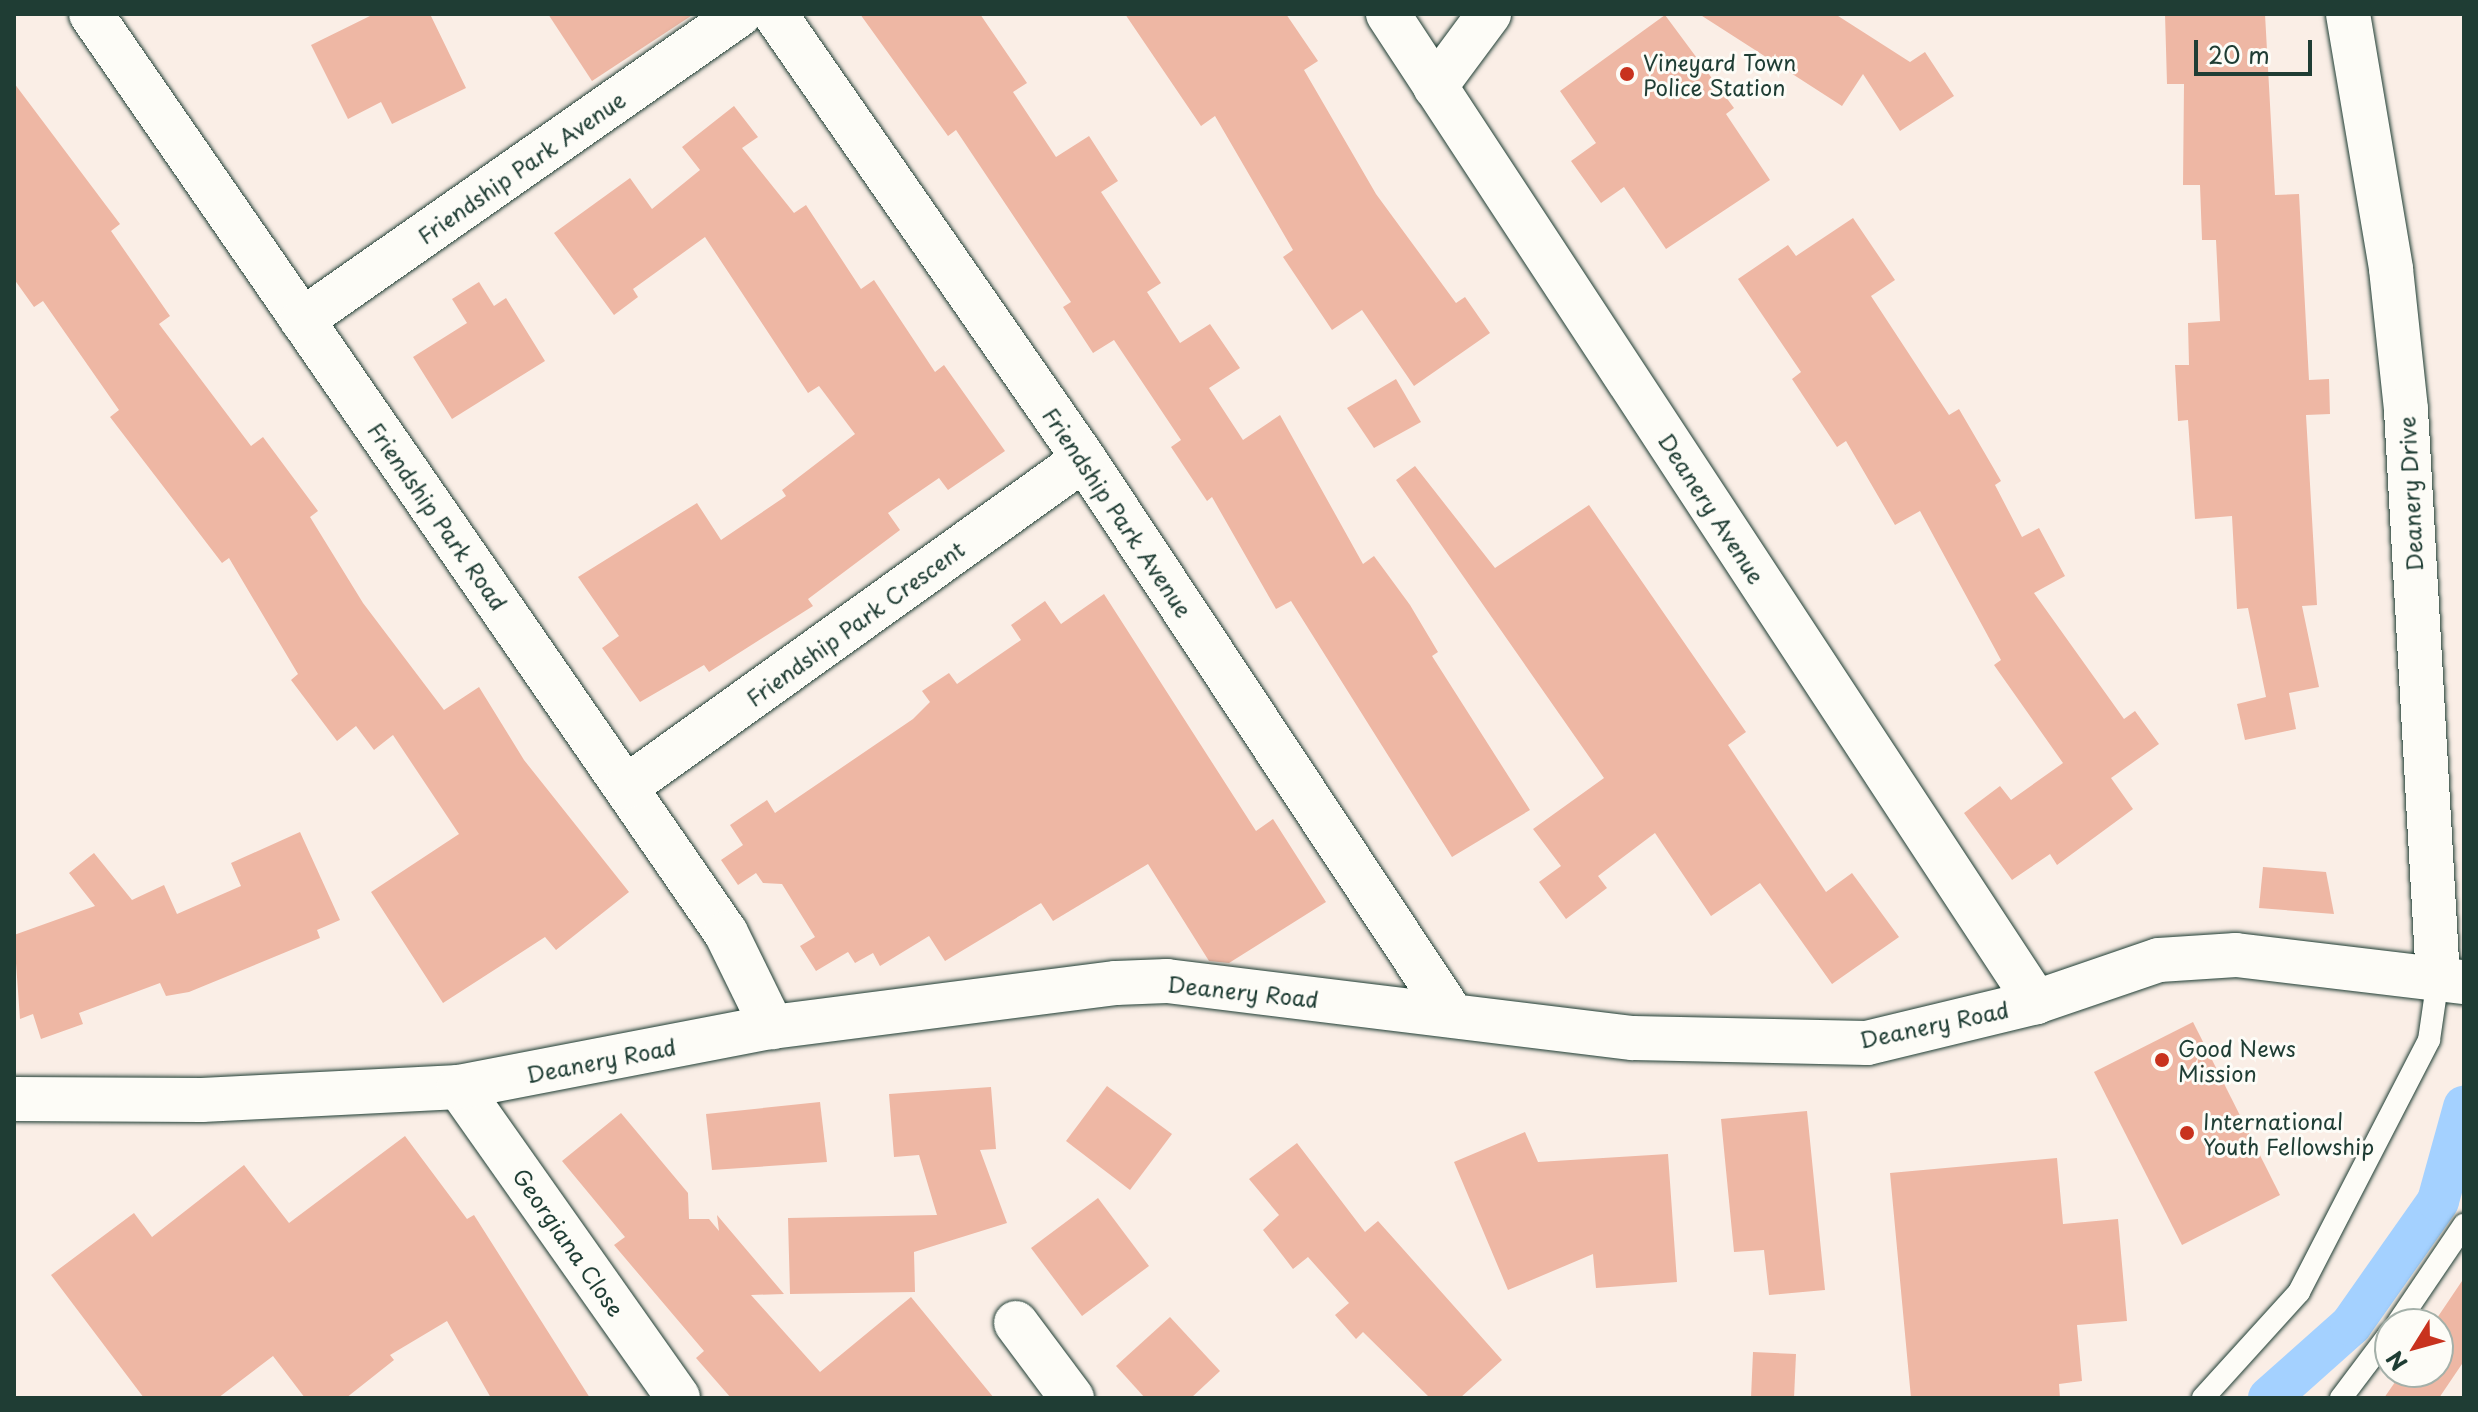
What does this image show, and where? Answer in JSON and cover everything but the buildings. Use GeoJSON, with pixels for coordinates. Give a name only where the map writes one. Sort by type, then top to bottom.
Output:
{"type":"FeatureCollection","features":[{"type":"Feature","properties":{"kind":"street","name":"Friendship Park Road"},"geometry":{"type":"LineString","coordinates":[[91,14],[726,933],[772,1027]]}},
{"type":"Feature","properties":{"kind":"street","name":"Friendship Park Avenue"},"geometry":{"type":"LineString","coordinates":[[302,320],[740,14]]}},
{"type":"Feature","properties":{"kind":"street","name":"Friendship Park Avenue"},"geometry":{"type":"LineString","coordinates":[[775,14],[1084,459],[1452,1015]]}},
{"type":"Feature","properties":{"kind":"street","name":"Deanery Avenue"},"geometry":{"type":"LineString","coordinates":[[1388,14],[2036,1002]]}},
{"type":"Feature","properties":{"kind":"street"},"geometry":{"type":"LineString","coordinates":[[1435,87],[1489,14]]}},
{"type":"Feature","properties":{"kind":"street","name":"Deanery Drive"},"geometry":{"type":"LineString","coordinates":[[2348,14],[2391,269],[2406,410],[2451,980]]}},
{"type":"Feature","properties":{"kind":"street","name":"Friendship Park Crescent"},"geometry":{"type":"LineString","coordinates":[[626,787],[1084,459]]}},
{"type":"Feature","properties":{"kind":"street","name":"Deanery Road"},"geometry":{"type":"LineString","coordinates":[[14,1099],[202,1100],[459,1087],[772,1027],[1167,981],[1633,1038],[1867,1043],[2036,1002],[2159,960],[2236,955],[2451,980]]}},
{"type":"Feature","properties":{"kind":"street","name":"Georgiana Close"},"geometry":{"type":"LineString","coordinates":[[459,1087],[678,1398]]}},
{"type":"Feature","properties":{"kind":"street"},"geometry":{"type":"LineString","coordinates":[[1016,1323],[1072,1398]]}},
{"type":"Feature","properties":{"kind":"lane"},"geometry":{"type":"LineString","coordinates":[[2203,1398],[2299,1292],[2429,1040],[2451,980]]}},
{"type":"Feature","properties":{"kind":"lane"},"geometry":{"type":"LineString","coordinates":[[2408,1308],[2464,1225]]}},
{"type":"Feature","properties":{"kind":"lane"},"geometry":{"type":"LineString","coordinates":[[2341,1398],[2374,1354]]}},
{"type":"Feature","properties":{"kind":"waterway"},"geometry":{"type":"LineString","coordinates":[[2269,1398],[2351,1325],[2438,1201],[2464,1107]]}},
{"type":"Feature","properties":{"kind":"place","name":"Vineyard Town Police Station"},"geometry":{"type":"Point","coordinates":[1627,74]}},
{"type":"Feature","properties":{"kind":"place","name":"Good News Mission"},"geometry":{"type":"Point","coordinates":[2162,1060]}},
{"type":"Feature","properties":{"kind":"place","name":"International Youth Fellowship"},"geometry":{"type":"Point","coordinates":[2187,1133]}}]}
